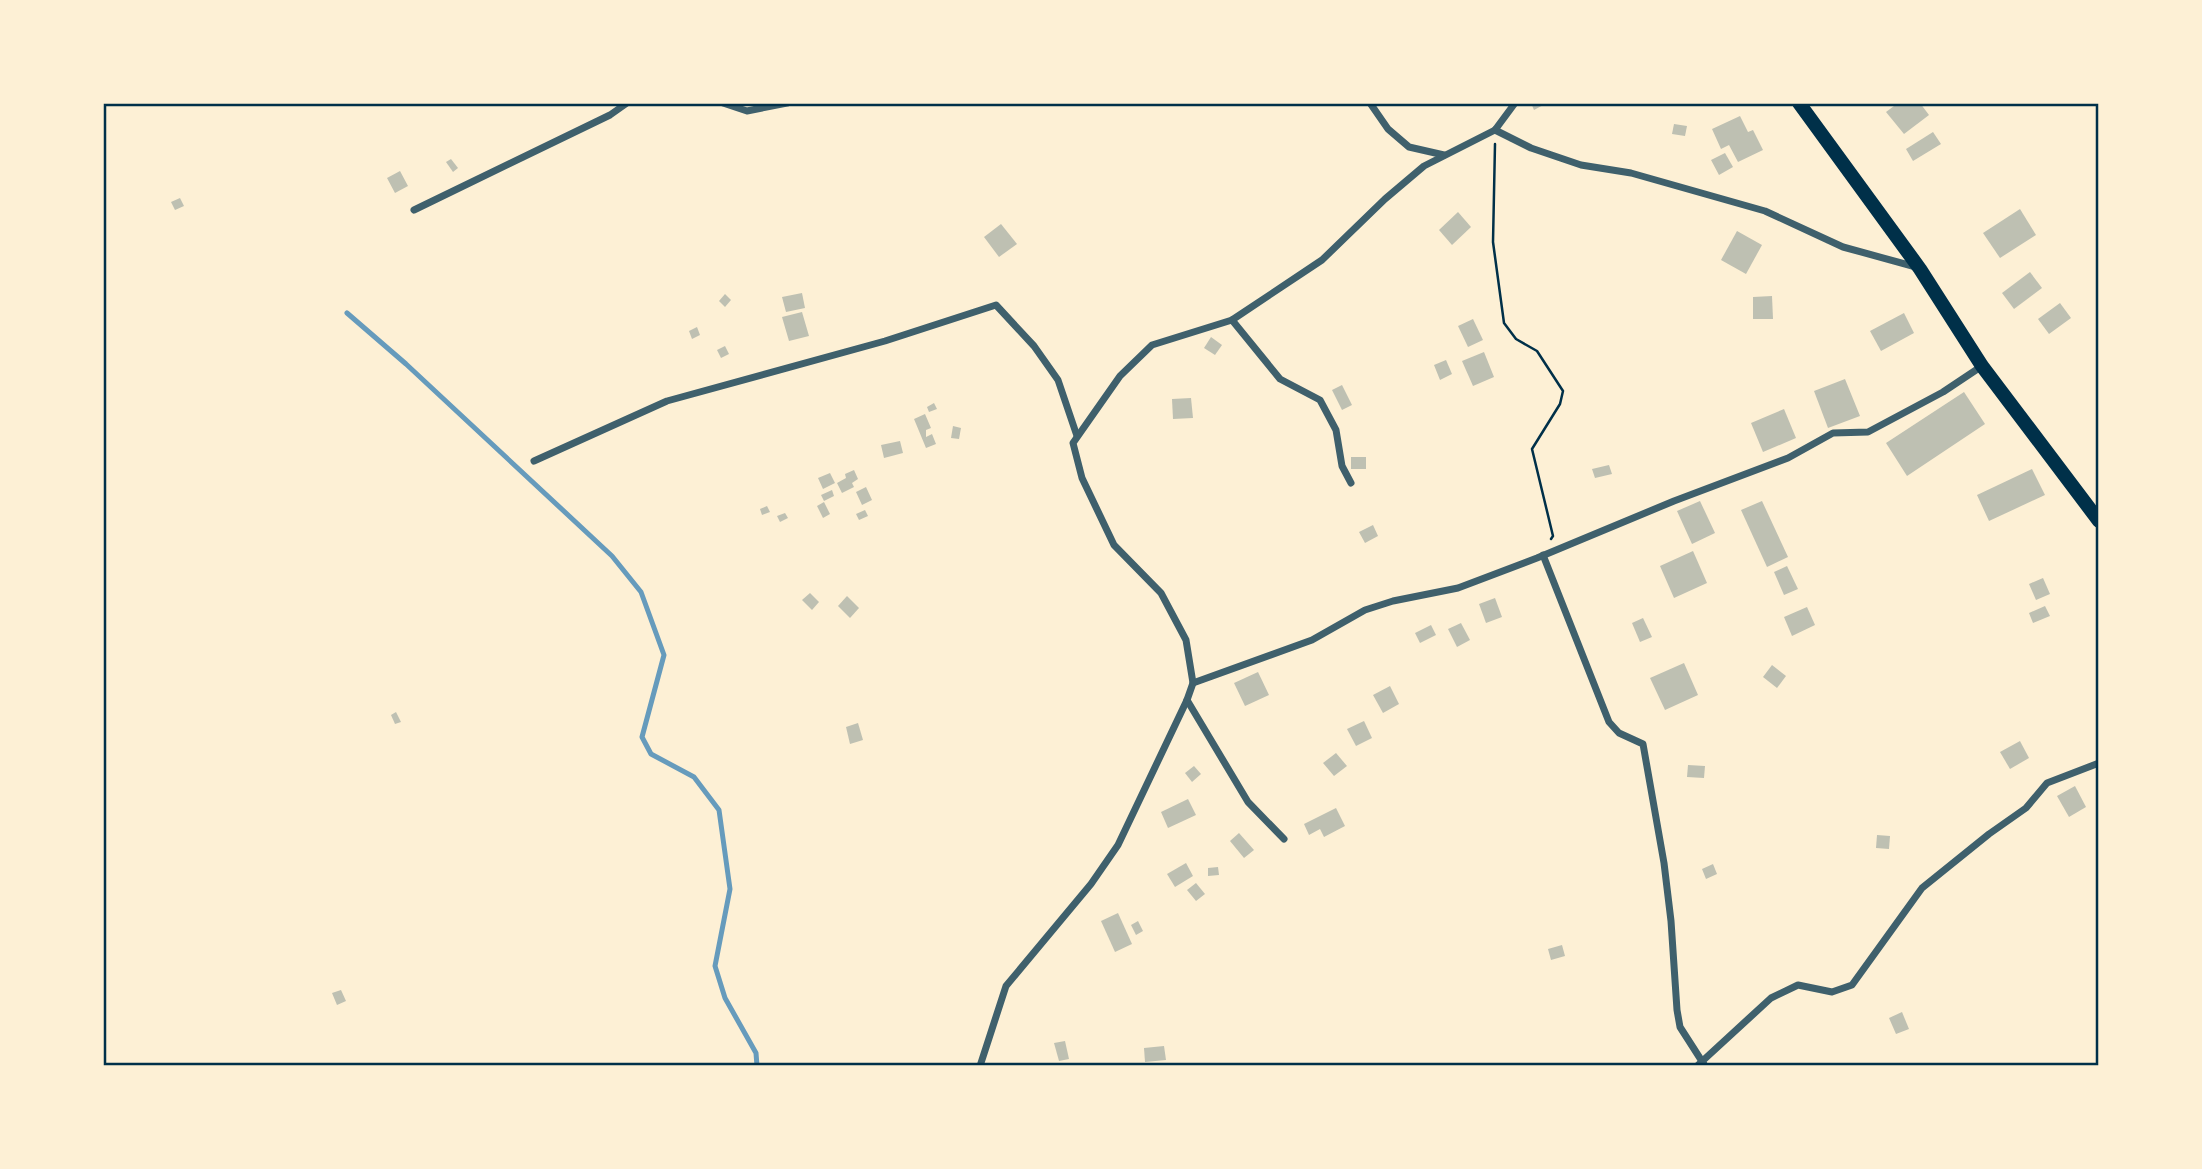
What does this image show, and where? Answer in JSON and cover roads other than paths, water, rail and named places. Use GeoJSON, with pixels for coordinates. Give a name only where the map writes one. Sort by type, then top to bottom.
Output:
{"type":"FeatureCollection","features":[{"type":"Feature","properties":{"kind":"main road"},"geometry":{"type":"LineString","coordinates":[[1799,103],[1920,269],[1982,366],[2099,521]]}},
{"type":"Feature","properties":{"kind":"street"},"geometry":{"type":"LineString","coordinates":[[414,210],[610,115],[627,103]]}},
{"type":"Feature","properties":{"kind":"street"},"geometry":{"type":"LineString","coordinates":[[723,103],[747,111],[787,103]]}},
{"type":"Feature","properties":{"kind":"street"},"geometry":{"type":"LineString","coordinates":[[1370,103],[1388,129],[1409,147],[1444,156]]}},
{"type":"Feature","properties":{"kind":"street"},"geometry":{"type":"LineString","coordinates":[[980,1066],[1006,986],[1091,884],[1118,845],[1187,700],[1192,683],[1186,640],[1161,593],[1114,545],[1082,478],[1073,443],[1120,376],[1152,345],[1231,320],[1322,260],[1424,166],[1495,130],[1514,103]]}},
{"type":"Feature","properties":{"kind":"street"},"geometry":{"type":"LineString","coordinates":[[1495,130],[1531,148],[1581,165],[1631,173],[1765,211],[1843,247],[1920,269]]}},
{"type":"Feature","properties":{"kind":"street"},"geometry":{"type":"LineString","coordinates":[[534,461],[667,401],[885,341],[996,305],[1034,346],[1058,380],[1077,436]]}},
{"type":"Feature","properties":{"kind":"street"},"geometry":{"type":"LineString","coordinates":[[1231,320],[1280,379],[1320,400],[1336,430],[1342,466],[1351,484]]}},
{"type":"Feature","properties":{"kind":"street"},"geometry":{"type":"LineString","coordinates":[[1192,683],[1312,640],[1365,610],[1392,601],[1458,588],[1540,557],[1674,501],[1788,458],[1833,433],[1868,432],[1943,392],[1982,366]]}},
{"type":"Feature","properties":{"kind":"street"},"geometry":{"type":"LineString","coordinates":[[1540,557],[1609,722],[1619,733],[1643,744],[1664,863],[1680,1027],[1701,1064],[1771,998],[1798,985],[1832,992],[1852,985],[1922,888],[2026,808],[2046,783],[2099,763]]}},
{"type":"Feature","properties":{"kind":"street"},"geometry":{"type":"LineString","coordinates":[[1187,700],[1248,802],[1284,839]]}},
{"type":"Feature","properties":{"kind":"waterway"},"geometry":{"type":"LineString","coordinates":[[347,313],[406,364],[612,556],[641,592],[664,655],[642,737],[651,754],[694,777],[719,810],[730,889],[715,966],[725,998],[756,1053],[757,1066]]}}]}
